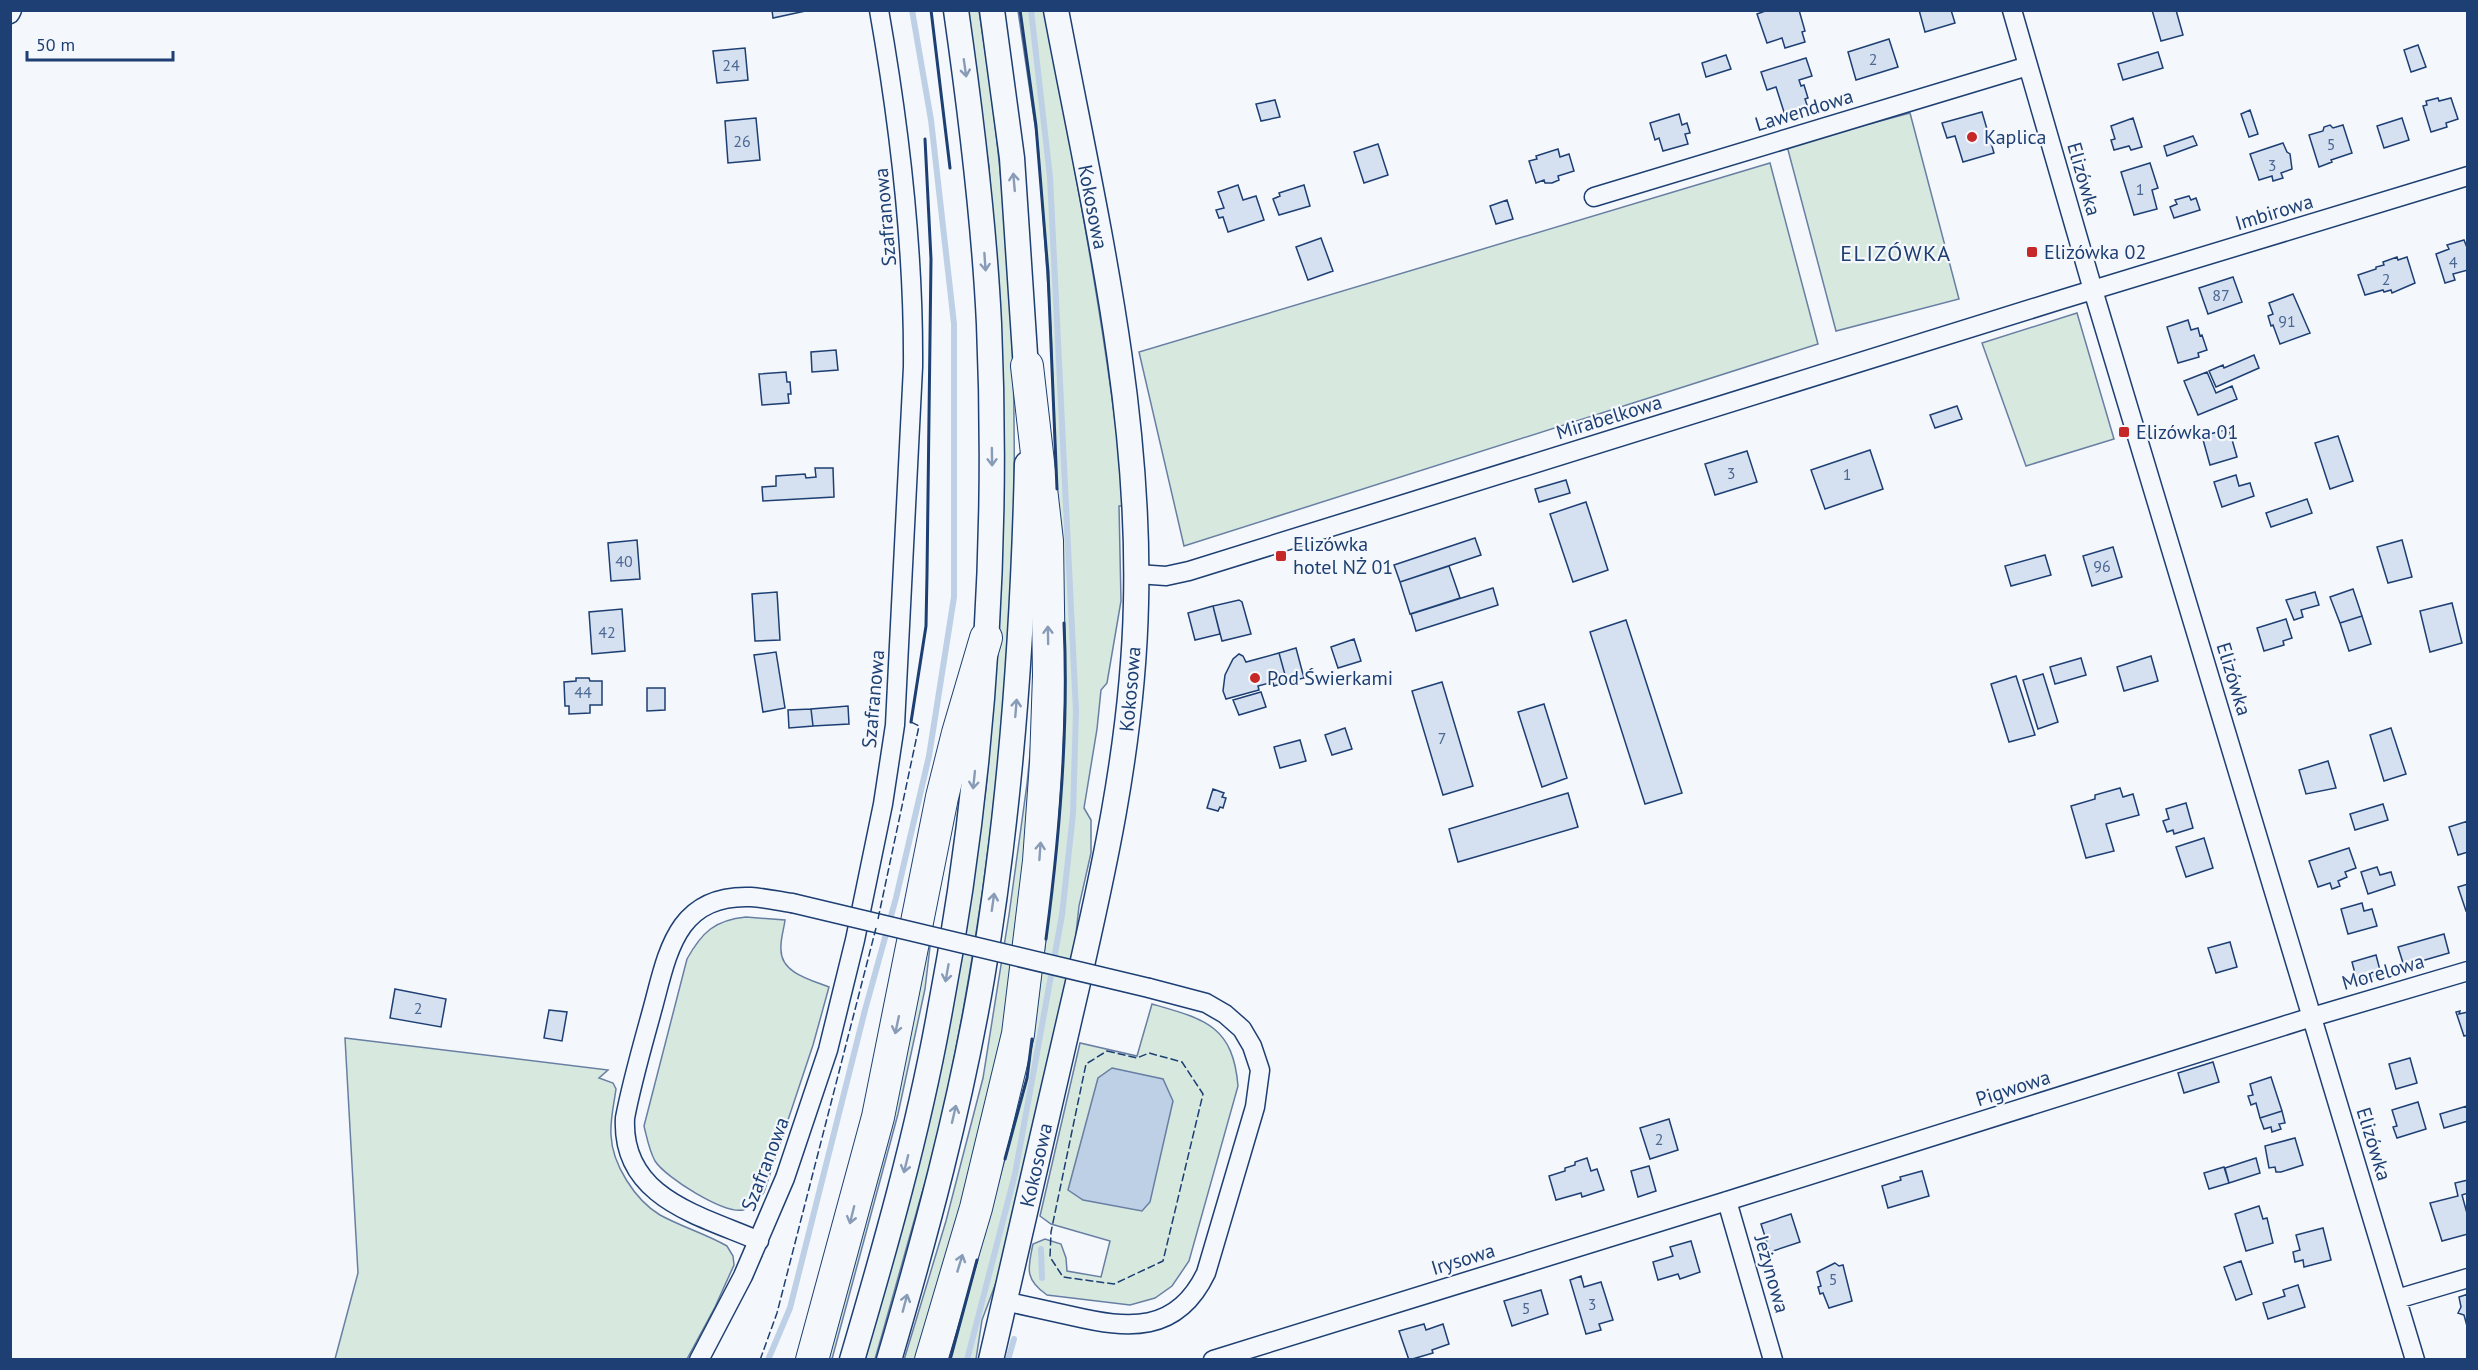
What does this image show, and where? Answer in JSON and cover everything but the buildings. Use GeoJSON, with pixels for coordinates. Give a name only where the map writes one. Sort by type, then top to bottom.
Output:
{"type":"FeatureCollection","features":[{"type":"Feature","properties":{"kind":"highway"},"geometry":{"type":"LineString","coordinates":[[931,1359],[976,1209],[1018,1034],[1039,861],[1049,675],[1047,541],[1027,366]]}},
{"type":"Feature","properties":{"kind":"highway"},"geometry":{"type":"LineString","coordinates":[[812,1359],[878,1118],[942,797],[986,638]]}},
{"type":"Feature","properties":{"kind":"main road"},"geometry":{"type":"LineString","coordinates":[[852,1359],[903,1175],[938,1021],[971,803],[986,638],[992,473],[989,323],[976,161],[956,10]]}},
{"type":"Feature","properties":{"kind":"main road"},"geometry":{"type":"LineString","coordinates":[[889,1359],[955,1111],[978,998],[993,905],[1014,728],[1025,539],[1027,366],[1012,158],[992,10]]}},
{"type":"Feature","properties":{"kind":"main road","name":"Kokosowa"},"geometry":{"type":"LineString","coordinates":[[990,1359],[1109,847],[1128,727],[1135,631],[1137,574],[1131,458],[1119,352],[1056,10]]}},
{"type":"Feature","properties":{"kind":"street","name":"Szafranowa"},"geometry":{"type":"LineString","coordinates":[[699,1359],[759,1241],[795,1151],[828,1050],[882,813],[895,725],[913,367],[912,290],[910,232],[901,142],[879,10]]}},
{"type":"Feature","properties":{"kind":"street","name":"Elizówka"},"geometry":{"type":"LineString","coordinates":[[2012,10],[2092,290],[2415,1359]]}},
{"type":"Feature","properties":{"kind":"street","name":"Lawendowa"},"geometry":{"type":"LineString","coordinates":[[1594,197],[2028,66]]}},
{"type":"Feature","properties":{"kind":"street","name":"Imbirowa"},"geometry":{"type":"LineString","coordinates":[[2092,290],[2468,176]]}},
{"type":"Feature","properties":{"kind":"street","name":"Mirabelkowa"},"geometry":{"type":"LineString","coordinates":[[1137,574],[1166,576],[1189,571],[2092,290]]}},
{"type":"Feature","properties":{"kind":"street"},"geometry":{"type":"LineString","coordinates":[[759,1241],[673,1203],[656,1193],[642,1179],[631,1161],[626,1140],[625,1118],[666,957],[680,929],[702,909],[727,899],[749,897],[792,903],[1149,988],[1206,1003],[1225,1014],[1242,1029],[1252,1046],[1260,1070],[1255,1107],[1206,1273],[1194,1293],[1171,1314],[1146,1324],[1113,1324],[1004,1301]]}},
{"type":"Feature","properties":{"kind":"street","name":"Morelowa"},"geometry":{"type":"LineString","coordinates":[[2312,1017],[2468,971]]}},
{"type":"Feature","properties":{"kind":"street","name":"Pigwowa"},"geometry":{"type":"LineString","coordinates":[[1727,1202],[2312,1017]]}},
{"type":"Feature","properties":{"kind":"street","name":"Irysowa"},"geometry":{"type":"LineString","coordinates":[[1213,1359],[1727,1202]]}},
{"type":"Feature","properties":{"kind":"street","name":"Jeżynowa"},"geometry":{"type":"LineString","coordinates":[[1727,1202],[1773,1359]]}},
{"type":"Feature","properties":{"kind":"street"},"geometry":{"type":"LineString","coordinates":[[2397,1299],[2468,1278]]}},
{"type":"Feature","properties":{"kind":"shaded area"},"geometry":{"type":"Polygon","coordinates":[[[965,11],[979,11],[998,151],[1010,292],[1014,433],[1012,574],[1003,716],[987,857],[966,997],[938,1135],[875,1359],[865,1360],[921,1150],[976,861],[986,788],[998,644],[1001,375],[989,167],[965,11]]]}},
{"type":"Feature","properties":{"kind":"shaded area"},"geometry":{"type":"Polygon","coordinates":[[[1018,11],[1045,11],[1090,257],[1110,381],[1125,506],[1119,506],[1121,601],[1107,683],[1101,690],[1084,808],[1091,820],[1091,853],[1079,906],[1075,943],[1020,1191],[1000,1272],[982,1320],[976,1359],[950,1360],[1027,1078],[1046,939],[1064,718],[1051,330],[1038,145],[1018,11]]]}},
{"type":"Feature","properties":{"kind":"shaded area"},"geometry":{"type":"Polygon","coordinates":[[[1910,113],[1959,299],[1836,331],[1787,146],[1910,113]]]}},
{"type":"Feature","properties":{"kind":"shaded area"},"geometry":{"type":"Polygon","coordinates":[[[1770,163],[1818,344],[1184,546],[1139,352],[1770,163]]]}},
{"type":"Feature","properties":{"kind":"shaded area"},"geometry":{"type":"Polygon","coordinates":[[[2077,313],[2114,439],[2026,466],[1982,343],[2077,313]]]}},
{"type":"Feature","properties":{"kind":"shaded area"},"geometry":{"type":"Polygon","coordinates":[[[1036,693],[1037,777],[997,1076],[922,1359],[904,1360],[946,1221],[983,1078],[1009,915],[1027,784],[1036,693]]]}},
{"type":"Feature","properties":{"kind":"shaded area"},"geometry":{"type":"Polygon","coordinates":[[[935,905],[925,989],[898,1114],[832,1359],[821,1360],[935,905]]]}},
{"type":"Feature","properties":{"kind":"shaded area"},"geometry":{"type":"Polygon","coordinates":[[[746,917],[785,920],[781,946],[782,958],[798,975],[829,987],[813,1045],[764,1192],[747,1209],[734,1210],[696,1193],[661,1168],[655,1161],[644,1126],[687,959],[698,941],[710,929],[726,921],[746,917]]]}},
{"type":"Feature","properties":{"kind":"shaded area"},"geometry":{"type":"Polygon","coordinates":[[[1152,1004],[1201,1020],[1213,1028],[1230,1050],[1238,1086],[1189,1261],[1172,1286],[1155,1298],[1130,1305],[1047,1295],[1034,1284],[1031,1278],[1029,1266],[1033,1244],[1045,1239],[1061,1244],[1066,1258],[1067,1271],[1101,1277],[1110,1241],[1051,1224],[1040,1216],[1080,1043],[1137,1056],[1152,1004]]]}},
{"type":"Feature","properties":{"kind":"shaded area"},"geometry":{"type":"Polygon","coordinates":[[[345,1038],[608,1070],[599,1078],[613,1083],[616,1089],[612,1117],[612,1146],[626,1180],[642,1200],[660,1215],[727,1246],[733,1256],[734,1265],[687,1359],[335,1359],[358,1273],[345,1038]]]}},
{"type":"Feature","properties":{"kind":"water"},"geometry":{"type":"Polygon","coordinates":[[[1112,1068],[1163,1079],[1173,1101],[1150,1202],[1142,1211],[1083,1200],[1068,1190],[1098,1078],[1112,1068]]]}},
{"type":"Feature","properties":{"kind":"waterway"},"geometry":{"type":"LineString","coordinates":[[768,1360],[790,1308],[865,1010],[896,898],[929,756],[954,597],[954,324],[931,120],[912,10]]}},
{"type":"Feature","properties":{"kind":"waterway"},"geometry":{"type":"LineString","coordinates":[[967,1360],[1015,1174],[1062,915],[1073,814],[1076,711],[1050,177],[1031,10]]}},
{"type":"Feature","properties":{"kind":"waterway"},"geometry":{"type":"LineString","coordinates":[[1041,1249],[1042,1278]]}},
{"type":"Feature","properties":{"kind":"waterway"},"geometry":{"type":"LineString","coordinates":[[1008,1360],[1014,1339]]}},
{"type":"Feature","properties":{"kind":"fence"},"geometry":{"type":"LineString","coordinates":[[878,919],[919,726],[911,722]]}},
{"type":"Feature","properties":{"kind":"fence"},"geometry":{"type":"LineString","coordinates":[[760,1360],[777,1313],[876,928]]}},
{"type":"Feature","properties":{"kind":"fence"},"geometry":{"type":"LineString","coordinates":[[1107,1051],[1137,1058],[1149,1053],[1182,1062],[1203,1094],[1163,1261],[1114,1284],[1063,1277],[1050,1257],[1051,1232],[1086,1064],[1107,1051]]}},
{"type":"Feature","properties":{"kind":"wall"},"geometry":{"type":"LineString","coordinates":[[931,10],[950,168]]}},
{"type":"Feature","properties":{"kind":"wall"},"geometry":{"type":"LineString","coordinates":[[1020,10],[1036,126],[1048,272],[1057,489]]}},
{"type":"Feature","properties":{"kind":"wall"},"geometry":{"type":"LineString","coordinates":[[911,722],[926,626],[931,259],[925,139]]}},
{"type":"Feature","properties":{"kind":"wall"},"geometry":{"type":"LineString","coordinates":[[1046,939],[1062,781],[1065,702],[1064,623]]}},
{"type":"Feature","properties":{"kind":"wall"},"geometry":{"type":"LineString","coordinates":[[1005,1159],[1027,1078],[1032,1039]]}},
{"type":"Feature","properties":{"kind":"wall"},"geometry":{"type":"LineString","coordinates":[[950,1360],[977,1260]]}},
{"type":"Feature","properties":{"kind":"place","name":"Kaplica"},"geometry":{"type":"Point","coordinates":[1972,137]}},
{"type":"Feature","properties":{"kind":"place","name":"Elizówka 02"},"geometry":{"type":"Point","coordinates":[2032,252]}},
{"type":"Feature","properties":{"kind":"place","name":"Elizówka 01"},"geometry":{"type":"Point","coordinates":[2124,432]}},
{"type":"Feature","properties":{"kind":"place","name":"Elizówka hotel NŻ 01"},"geometry":{"type":"Point","coordinates":[1281,556]}},
{"type":"Feature","properties":{"kind":"place","name":"Pod Świerkami"},"geometry":{"type":"Point","coordinates":[1255,678]}},
{"type":"Feature","properties":{"kind":"district","name":"ELIZÓWKA"},"geometry":{"type":"Point","coordinates":[1896,253]}}]}
